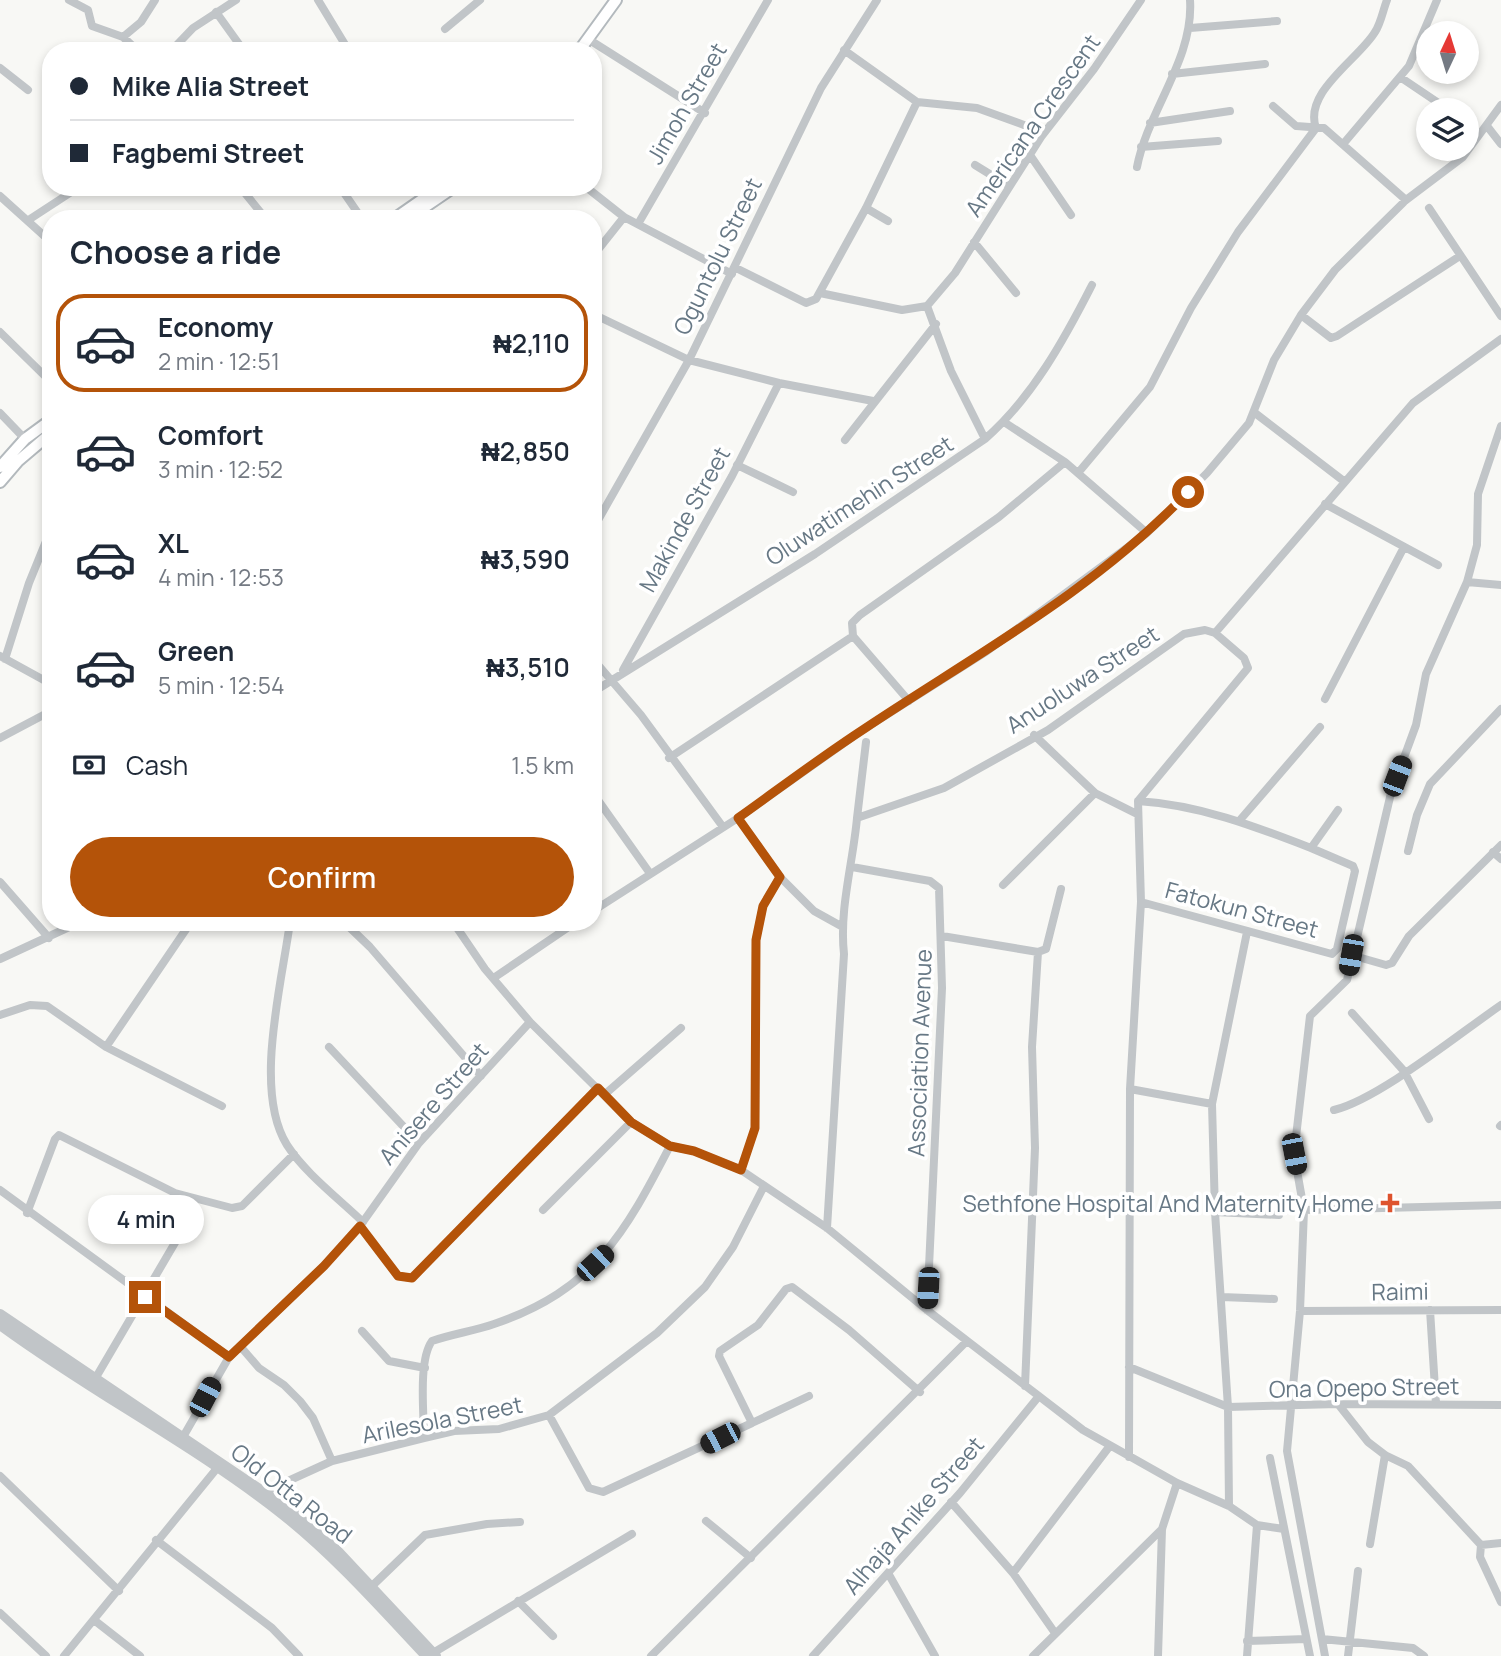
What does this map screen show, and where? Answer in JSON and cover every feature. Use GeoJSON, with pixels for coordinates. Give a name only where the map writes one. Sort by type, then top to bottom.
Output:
{"type":"FeatureCollection","features":[{"type":"Feature","properties":{"kind":"main road"},"geometry":{"type":"LineString","coordinates":[[578,42],[608,0]]}},
{"type":"Feature","properties":{"kind":"main road"},"geometry":{"type":"LineString","coordinates":[[585,42],[616,0]]}},
{"type":"Feature","properties":{"kind":"main road"},"geometry":{"type":"LineString","coordinates":[[405,210],[423,196]]}},
{"type":"Feature","properties":{"kind":"main road"},"geometry":{"type":"LineString","coordinates":[[420,210],[441,196]]}},
{"type":"Feature","properties":{"kind":"main road"},"geometry":{"type":"LineString","coordinates":[[0,467],[25,439],[42,427]]}},
{"type":"Feature","properties":{"kind":"main road"},"geometry":{"type":"LineString","coordinates":[[0,482],[18,461],[42,441]]}},
{"type":"Feature","properties":{"kind":"street"},"geometry":{"type":"LineString","coordinates":[[69,0],[88,10],[92,26],[123,37],[128,42]]}},
{"type":"Feature","properties":{"kind":"street"},"geometry":{"type":"LineString","coordinates":[[123,37],[141,22],[155,0]]}},
{"type":"Feature","properties":{"kind":"street"},"geometry":{"type":"LineString","coordinates":[[180,42],[193,28],[236,0]]}},
{"type":"Feature","properties":{"kind":"street"},"geometry":{"type":"LineString","coordinates":[[318,0],[344,42]]}},
{"type":"Feature","properties":{"kind":"street"},"geometry":{"type":"LineString","coordinates":[[445,29],[480,0]]}},
{"type":"Feature","properties":{"kind":"street","name":"Jimoh Street"},"geometry":{"type":"LineString","coordinates":[[638,224],[705,113],[768,0]]}},
{"type":"Feature","properties":{"kind":"street","name":"Oguntolu Street"},"geometry":{"type":"LineString","coordinates":[[602,513],[689,360],[734,271],[795,137],[844,50],[877,0]]}},
{"type":"Feature","properties":{"kind":"street","name":"Americana Crescent"},"geometry":{"type":"LineString","coordinates":[[927,306],[955,273],[1041,137],[1094,69],[1141,0]]}},
{"type":"Feature","properties":{"kind":"street"},"geometry":{"type":"LineString","coordinates":[[1137,167],[1150,122],[1190,28],[1190,0]]}},
{"type":"Feature","properties":{"kind":"street"},"geometry":{"type":"LineString","coordinates":[[1316,128],[1314,121],[1319,99],[1329,81],[1376,31],[1387,0]]}},
{"type":"Feature","properties":{"kind":"street"},"geometry":{"type":"LineString","coordinates":[[1344,143],[1400,77],[1416,51],[1437,0]]}},
{"type":"Feature","properties":{"kind":"street"},"geometry":{"type":"LineString","coordinates":[[216,12],[238,42]]}},
{"type":"Feature","properties":{"kind":"street"},"geometry":{"type":"LineString","coordinates":[[1190,28],[1277,21]]}},
{"type":"Feature","properties":{"kind":"street"},"geometry":{"type":"LineString","coordinates":[[587,39],[592,42]]}},
{"type":"Feature","properties":{"kind":"street"},"geometry":{"type":"LineString","coordinates":[[602,48],[705,113]]}},
{"type":"Feature","properties":{"kind":"street"},"geometry":{"type":"LineString","coordinates":[[844,50],[917,103],[977,108],[1024,125],[1041,137]]}},
{"type":"Feature","properties":{"kind":"street"},"geometry":{"type":"LineString","coordinates":[[1172,75],[1265,64]]}},
{"type":"Feature","properties":{"kind":"street"},"geometry":{"type":"LineString","coordinates":[[0,68],[28,90]]}},
{"type":"Feature","properties":{"kind":"street"},"geometry":{"type":"LineString","coordinates":[[1400,77],[1431,98]]}},
{"type":"Feature","properties":{"kind":"street"},"geometry":{"type":"LineString","coordinates":[[597,196],[624,217],[806,303],[820,293],[866,208],[917,103]]}},
{"type":"Feature","properties":{"kind":"street"},"geometry":{"type":"LineString","coordinates":[[602,905],[649,872],[738,818],[864,729],[1077,587],[1147,533],[1207,473],[1255,413],[1274,360],[1301,315],[1335,270],[1405,200],[1463,157],[1501,105]]}},
{"type":"Feature","properties":{"kind":"street"},"geometry":{"type":"LineString","coordinates":[[1273,106],[1296,126],[1324,128],[1405,200]]}},
{"type":"Feature","properties":{"kind":"street"},"geometry":{"type":"LineString","coordinates":[[1150,122],[1230,111]]}},
{"type":"Feature","properties":{"kind":"street"},"geometry":{"type":"LineString","coordinates":[[1487,126],[1501,144]]}},
{"type":"Feature","properties":{"kind":"street"},"geometry":{"type":"LineString","coordinates":[[1078,473],[1150,387],[1191,308],[1232,241],[1285,165],[1316,128]]}},
{"type":"Feature","properties":{"kind":"street"},"geometry":{"type":"LineString","coordinates":[[1141,147],[1218,141]]}},
{"type":"Feature","properties":{"kind":"street"},"geometry":{"type":"LineString","coordinates":[[1030,155],[1070,215]]}},
{"type":"Feature","properties":{"kind":"street"},"geometry":{"type":"LineString","coordinates":[[975,165],[1009,186]]}},
{"type":"Feature","properties":{"kind":"street"},"geometry":{"type":"LineString","coordinates":[[0,195],[42,232]]}},
{"type":"Feature","properties":{"kind":"street"},"geometry":{"type":"LineString","coordinates":[[44,210],[65,196]]}},
{"type":"Feature","properties":{"kind":"street"},"geometry":{"type":"LineString","coordinates":[[247,196],[259,210]]}},
{"type":"Feature","properties":{"kind":"street"},"geometry":{"type":"LineString","coordinates":[[866,208],[888,220]]}},
{"type":"Feature","properties":{"kind":"street"},"geometry":{"type":"LineString","coordinates":[[1429,208],[1501,316]]}},
{"type":"Feature","properties":{"kind":"street"},"geometry":{"type":"LineString","coordinates":[[30,219],[42,211]]}},
{"type":"Feature","properties":{"kind":"street"},"geometry":{"type":"LineString","coordinates":[[602,245],[624,217]]}},
{"type":"Feature","properties":{"kind":"street"},"geometry":{"type":"LineString","coordinates":[[974,242],[1016,293]]}},
{"type":"Feature","properties":{"kind":"street"},"geometry":{"type":"LineString","coordinates":[[1301,315],[1325,335],[1331,338],[1338,336],[1460,256]]}},
{"type":"Feature","properties":{"kind":"street","name":"Oluwatimehin Street"},"geometry":{"type":"LineString","coordinates":[[602,686],[815,554],[985,439],[1004,422],[1065,339],[1092,285]]}},
{"type":"Feature","properties":{"kind":"street"},"geometry":{"type":"LineString","coordinates":[[820,293],[902,310],[927,306],[936,324],[951,370],[985,439]]}},
{"type":"Feature","properties":{"kind":"street"},"geometry":{"type":"LineString","coordinates":[[602,318],[689,360],[779,383],[873,401]]}},
{"type":"Feature","properties":{"kind":"street"},"geometry":{"type":"LineString","coordinates":[[845,440],[936,324]]}},
{"type":"Feature","properties":{"kind":"street"},"geometry":{"type":"LineString","coordinates":[[0,332],[42,373]]}},
{"type":"Feature","properties":{"kind":"street"},"geometry":{"type":"LineString","coordinates":[[1129,1457],[1130,1089],[1142,902],[1138,801],[1248,668],[1244,658],[1214,633],[1413,403],[1501,340]]}},
{"type":"Feature","properties":{"kind":"street","name":"Makinde Street"},"geometry":{"type":"LineString","coordinates":[[622,673],[737,465],[779,383]]}},
{"type":"Feature","properties":{"kind":"street"},"geometry":{"type":"LineString","coordinates":[[0,413],[25,439]]}},
{"type":"Feature","properties":{"kind":"street"},"geometry":{"type":"LineString","coordinates":[[1255,413],[1345,482]]}},
{"type":"Feature","properties":{"kind":"street"},"geometry":{"type":"LineString","coordinates":[[1004,422],[1066,462],[1147,533]]}},
{"type":"Feature","properties":{"kind":"street"},"geometry":{"type":"LineString","coordinates":[[1325,1656],[1287,1451],[1300,1311],[1304,1210],[1294,1154],[1310,1016],[1347,980],[1391,793],[1416,725],[1426,674],[1467,582],[1477,545],[1478,494],[1501,426]]}},
{"type":"Feature","properties":{"kind":"street"},"geometry":{"type":"LineString","coordinates":[[909,701],[853,636],[852,623],[1005,512],[1066,462]]}},
{"type":"Feature","properties":{"kind":"street"},"geometry":{"type":"LineString","coordinates":[[737,465],[793,492]]}},
{"type":"Feature","properties":{"kind":"street"},"geometry":{"type":"LineString","coordinates":[[1325,504],[1438,565]]}},
{"type":"Feature","properties":{"kind":"street"},"geometry":{"type":"LineString","coordinates":[[1325,699],[1404,547]]}},
{"type":"Feature","properties":{"kind":"street"},"geometry":{"type":"LineString","coordinates":[[42,551],[3,657],[42,679]]}},
{"type":"Feature","properties":{"kind":"street"},"geometry":{"type":"LineString","coordinates":[[1467,582],[1501,585]]}},
{"type":"Feature","properties":{"kind":"street","name":"Anuoluwa Street"},"geometry":{"type":"LineString","coordinates":[[857,818],[944,788],[1034,735],[1048,730],[1184,634],[1205,630],[1214,633]]}},
{"type":"Feature","properties":{"kind":"street"},"geometry":{"type":"LineString","coordinates":[[670,758],[853,636]]}},
{"type":"Feature","properties":{"kind":"street"},"geometry":{"type":"LineString","coordinates":[[602,670],[641,715],[723,827]]}},
{"type":"Feature","properties":{"kind":"street"},"geometry":{"type":"LineString","coordinates":[[1408,850],[1417,815],[1430,784],[1501,709]]}},
{"type":"Feature","properties":{"kind":"street"},"geometry":{"type":"LineString","coordinates":[[0,737],[42,718]]}},
{"type":"Feature","properties":{"kind":"street"},"geometry":{"type":"LineString","coordinates":[[1240,820],[1320,727]]}},
{"type":"Feature","properties":{"kind":"street"},"geometry":{"type":"LineString","coordinates":[[1034,735],[1095,793],[1137,814]]}},
{"type":"Feature","properties":{"kind":"street"},"geometry":{"type":"LineString","coordinates":[[827,1228],[843,968],[841,926],[852,867],[866,742]]}},
{"type":"Feature","properties":{"kind":"street"},"geometry":{"type":"LineString","coordinates":[[1003,885],[1095,793]]}},
{"type":"Feature","properties":{"kind":"street"},"geometry":{"type":"LineString","coordinates":[[1138,801],[1173,803],[1240,820],[1311,848],[1338,810]]}},
{"type":"Feature","properties":{"kind":"street"},"geometry":{"type":"LineString","coordinates":[[602,806],[649,872]]}},
{"type":"Feature","properties":{"kind":"street"},"geometry":{"type":"LineString","coordinates":[[738,818],[780,877],[814,911],[841,926]]}},
{"type":"Feature","properties":{"kind":"street"},"geometry":{"type":"LineString","coordinates":[[1351,955],[1386,965],[1392,963],[1409,936],[1501,845]]}},
{"type":"Feature","properties":{"kind":"street","name":"Fatokun Street"},"geometry":{"type":"LineString","coordinates":[[1142,902],[1332,954],[1337,949],[1355,871],[1353,866],[1311,848]]}},
{"type":"Feature","properties":{"kind":"street"},"geometry":{"type":"LineString","coordinates":[[1493,852],[1501,859]]}},
{"type":"Feature","properties":{"kind":"street","name":"Association Avenue"},"geometry":{"type":"LineString","coordinates":[[852,867],[930,881],[939,888],[942,936],[927,1310]]}},
{"type":"Feature","properties":{"kind":"street"},"geometry":{"type":"LineString","coordinates":[[741,1170],[755,1128],[756,940],[763,906],[780,877]]}},
{"type":"Feature","properties":{"kind":"street"},"geometry":{"type":"LineString","coordinates":[[0,882],[42,931]]}},
{"type":"Feature","properties":{"kind":"street"},"geometry":{"type":"LineString","coordinates":[[942,936],[1038,952],[1046,949],[1061,889]]}},
{"type":"Feature","properties":{"kind":"street"},"geometry":{"type":"LineString","coordinates":[[42,931],[49,939]]}},
{"type":"Feature","properties":{"kind":"street"},"geometry":{"type":"LineString","coordinates":[[0,959],[64,931]]}},
{"type":"Feature","properties":{"kind":"street"},"geometry":{"type":"LineString","coordinates":[[106,1047],[185,931]]}},
{"type":"Feature","properties":{"kind":"street"},"geometry":{"type":"LineString","coordinates":[[289,931],[270,1062],[275,1121],[294,1154],[361,1224],[398,1276],[412,1278],[601,1092],[681,1028]]}},
{"type":"Feature","properties":{"kind":"street"},"geometry":{"type":"LineString","coordinates":[[353,931],[481,1076]]}},
{"type":"Feature","properties":{"kind":"street"},"geometry":{"type":"LineString","coordinates":[[459,931],[485,969],[495,977],[530,1022],[631,1122],[670,1146],[694,1151],[741,1170],[763,1188],[827,1228],[967,1342],[1109,1447],[1177,1483],[1229,1506],[1256,1525],[1284,1529]]}},
{"type":"Feature","properties":{"kind":"street"},"geometry":{"type":"LineString","coordinates":[[495,977],[563,931]]}},
{"type":"Feature","properties":{"kind":"street"},"geometry":{"type":"LineString","coordinates":[[1229,1506],[1228,1408],[1215,1212],[1212,1104],[1247,932]]}},
{"type":"Feature","properties":{"kind":"street"},"geometry":{"type":"LineString","coordinates":[[1025,1386],[1035,1148],[1032,1047],[1038,952]]}},
{"type":"Feature","properties":{"kind":"street"},"geometry":{"type":"LineString","coordinates":[[0,1014],[30,1005],[47,1006],[106,1047],[222,1106]]}},
{"type":"Feature","properties":{"kind":"street"},"geometry":{"type":"LineString","coordinates":[[1334,1110],[1347,1107],[1404,1072],[1501,1005]]}},
{"type":"Feature","properties":{"kind":"street"},"geometry":{"type":"LineString","coordinates":[[1352,1013],[1404,1072],[1429,1119]]}},
{"type":"Feature","properties":{"kind":"street","name":"Anisere Street"},"geometry":{"type":"LineString","coordinates":[[183,1437],[229,1357],[324,1266],[361,1224],[419,1143],[530,1022]]}},
{"type":"Feature","properties":{"kind":"street"},"geometry":{"type":"LineString","coordinates":[[329,1046],[419,1143]]}},
{"type":"Feature","properties":{"kind":"street"},"geometry":{"type":"LineString","coordinates":[[1130,1089],[1212,1104]]}},
{"type":"Feature","properties":{"kind":"street"},"geometry":{"type":"LineString","coordinates":[[543,1210],[631,1122]]}},
{"type":"Feature","properties":{"kind":"street"},"geometry":{"type":"LineString","coordinates":[[27,1213],[55,1139],[59,1135],[175,1193],[232,1208],[242,1206],[294,1154]]}},
{"type":"Feature","properties":{"kind":"street"},"geometry":{"type":"LineString","coordinates":[[424,1438],[425,1368],[432,1341],[516,1316],[561,1292],[622,1234],[670,1146]]}},
{"type":"Feature","properties":{"kind":"street","name":"Arilesola Street"},"geometry":{"type":"LineString","coordinates":[[266,1491],[332,1461],[454,1431],[499,1429],[549,1415],[684,1309],[705,1287],[733,1247],[763,1188]]}},
{"type":"Feature","properties":{"kind":"street"},"geometry":{"type":"LineString","coordinates":[[0,1190],[27,1213],[229,1357]]}},
{"type":"Feature","properties":{"kind":"street"},"geometry":{"type":"LineString","coordinates":[[1304,1210],[1501,1205]]}},
{"type":"Feature","properties":{"kind":"street"},"geometry":{"type":"LineString","coordinates":[[1215,1212],[1279,1215]]}},
{"type":"Feature","properties":{"kind":"street"},"geometry":{"type":"LineString","coordinates":[[95,1379],[176,1241]]}},
{"type":"Feature","properties":{"kind":"street"},"geometry":{"type":"LineString","coordinates":[[752,1423],[719,1351],[758,1325],[786,1289],[792,1287],[849,1329],[920,1392]]}},
{"type":"Feature","properties":{"kind":"street"},"geometry":{"type":"LineString","coordinates":[[1222,1297],[1273,1299]]}},
{"type":"Feature","properties":{"kind":"street"},"geometry":{"type":"LineString","coordinates":[[1430,1310],[1436,1404]]}},
{"type":"Feature","properties":{"kind":"street","name":"Raimi"},"geometry":{"type":"LineString","coordinates":[[1300,1311],[1501,1310]]}},
{"type":"Feature","properties":{"kind":"street","name":"Old Otta Road"},"geometry":{"type":"LineString","coordinates":[[0,1314],[62,1364],[95,1379],[266,1491],[333,1546],[372,1586],[431,1655]]}},
{"type":"Feature","properties":{"kind":"street","name":"Old Otta Road"},"geometry":{"type":"LineString","coordinates":[[0,1325],[218,1467],[284,1515],[327,1552],[431,1655]]}},
{"type":"Feature","properties":{"kind":"street"},"geometry":{"type":"LineString","coordinates":[[362,1331],[389,1361],[425,1368]]}},
{"type":"Feature","properties":{"kind":"street"},"geometry":{"type":"LineString","coordinates":[[651,1656],[920,1392],[967,1342]]}},
{"type":"Feature","properties":{"kind":"street"},"geometry":{"type":"LineString","coordinates":[[240,1346],[259,1368],[284,1385],[300,1401],[319,1429],[332,1461]]}},
{"type":"Feature","properties":{"kind":"street"},"geometry":{"type":"LineString","coordinates":[[1129,1367],[1228,1408]]}},
{"type":"Feature","properties":{"kind":"street"},"geometry":{"type":"LineString","coordinates":[[549,1415],[589,1488],[603,1492],[809,1396]]}},
{"type":"Feature","properties":{"kind":"street","name":"Alhaja Anike Street"},"geometry":{"type":"LineString","coordinates":[[813,1656],[825,1652],[888,1573],[1039,1396]]}},
{"type":"Feature","properties":{"kind":"street"},"geometry":{"type":"LineString","coordinates":[[1338,1404],[1368,1442],[1385,1455],[1408,1466],[1481,1545],[1480,1557],[1501,1602]]}},
{"type":"Feature","properties":{"kind":"street","name":"Ona Opepo Street"},"geometry":{"type":"LineString","coordinates":[[1228,1408],[1290,1408],[1338,1404],[1501,1405]]}},
{"type":"Feature","properties":{"kind":"street"},"geometry":{"type":"LineString","coordinates":[[1013,1573],[1109,1447]]}},
{"type":"Feature","properties":{"kind":"street"},"geometry":{"type":"LineString","coordinates":[[1370,1544],[1385,1455]]}},
{"type":"Feature","properties":{"kind":"street"},"geometry":{"type":"LineString","coordinates":[[1270,1458],[1310,1656]]}},
{"type":"Feature","properties":{"kind":"street"},"geometry":{"type":"LineString","coordinates":[[64,1656],[218,1467]]}},
{"type":"Feature","properties":{"kind":"street"},"geometry":{"type":"LineString","coordinates":[[0,1476],[119,1591]]}},
{"type":"Feature","properties":{"kind":"street"},"geometry":{"type":"LineString","coordinates":[[1158,1656],[1162,1529],[1177,1483]]}},
{"type":"Feature","properties":{"kind":"street"},"geometry":{"type":"LineString","coordinates":[[951,1502],[1013,1573],[1055,1633]]}},
{"type":"Feature","properties":{"kind":"street"},"geometry":{"type":"LineString","coordinates":[[706,1521],[751,1558]]}},
{"type":"Feature","properties":{"kind":"street"},"geometry":{"type":"LineString","coordinates":[[372,1586],[425,1535],[487,1524],[520,1522]]}},
{"type":"Feature","properties":{"kind":"street"},"geometry":{"type":"LineString","coordinates":[[1247,1656],[1256,1525]]}},
{"type":"Feature","properties":{"kind":"street"},"geometry":{"type":"LineString","coordinates":[[1032,1656],[1162,1529]]}},
{"type":"Feature","properties":{"kind":"street"},"geometry":{"type":"LineString","coordinates":[[431,1655],[632,1534]]}},
{"type":"Feature","properties":{"kind":"street"},"geometry":{"type":"LineString","coordinates":[[156,1540],[272,1628],[299,1656]]}},
{"type":"Feature","properties":{"kind":"street"},"geometry":{"type":"LineString","coordinates":[[1481,1545],[1501,1543]]}},
{"type":"Feature","properties":{"kind":"street"},"geometry":{"type":"LineString","coordinates":[[1349,1656],[1358,1571]]}},
{"type":"Feature","properties":{"kind":"street"},"geometry":{"type":"LineString","coordinates":[[888,1573],[935,1656]]}},
{"type":"Feature","properties":{"kind":"street"},"geometry":{"type":"LineString","coordinates":[[518,1601],[553,1636]]}},
{"type":"Feature","properties":{"kind":"street"},"geometry":{"type":"LineString","coordinates":[[0,1613],[46,1656]]}},
{"type":"Feature","properties":{"kind":"street"},"geometry":{"type":"LineString","coordinates":[[94,1620],[140,1656]]}},
{"type":"Feature","properties":{"kind":"street"},"geometry":{"type":"LineString","coordinates":[[1247,1641],[1306,1639]]}},
{"type":"Feature","properties":{"kind":"street"},"geometry":{"type":"LineString","coordinates":[[1322,1639],[1413,1648],[1424,1656]]}},
{"type":"Feature","properties":{"kind":"place","name":"Sethfone Hospital And Maternity Home"},"geometry":{"type":"Point","coordinates":[1390,1203]}},
{"type":"Feature","properties":{"kind":"route"},"geometry":{"type":"LineString","coordinates":[[145,1297],[229,1357],[324,1266],[360,1226],[398,1276],[412,1278],[598,1088],[631,1122],[670,1146],[694,1151],[741,1170],[755,1128],[756,940],[763,906],[780,877],[738,818],[864,729],[987,651],[1077,587],[1147,533],[1188,492]]}}]}
